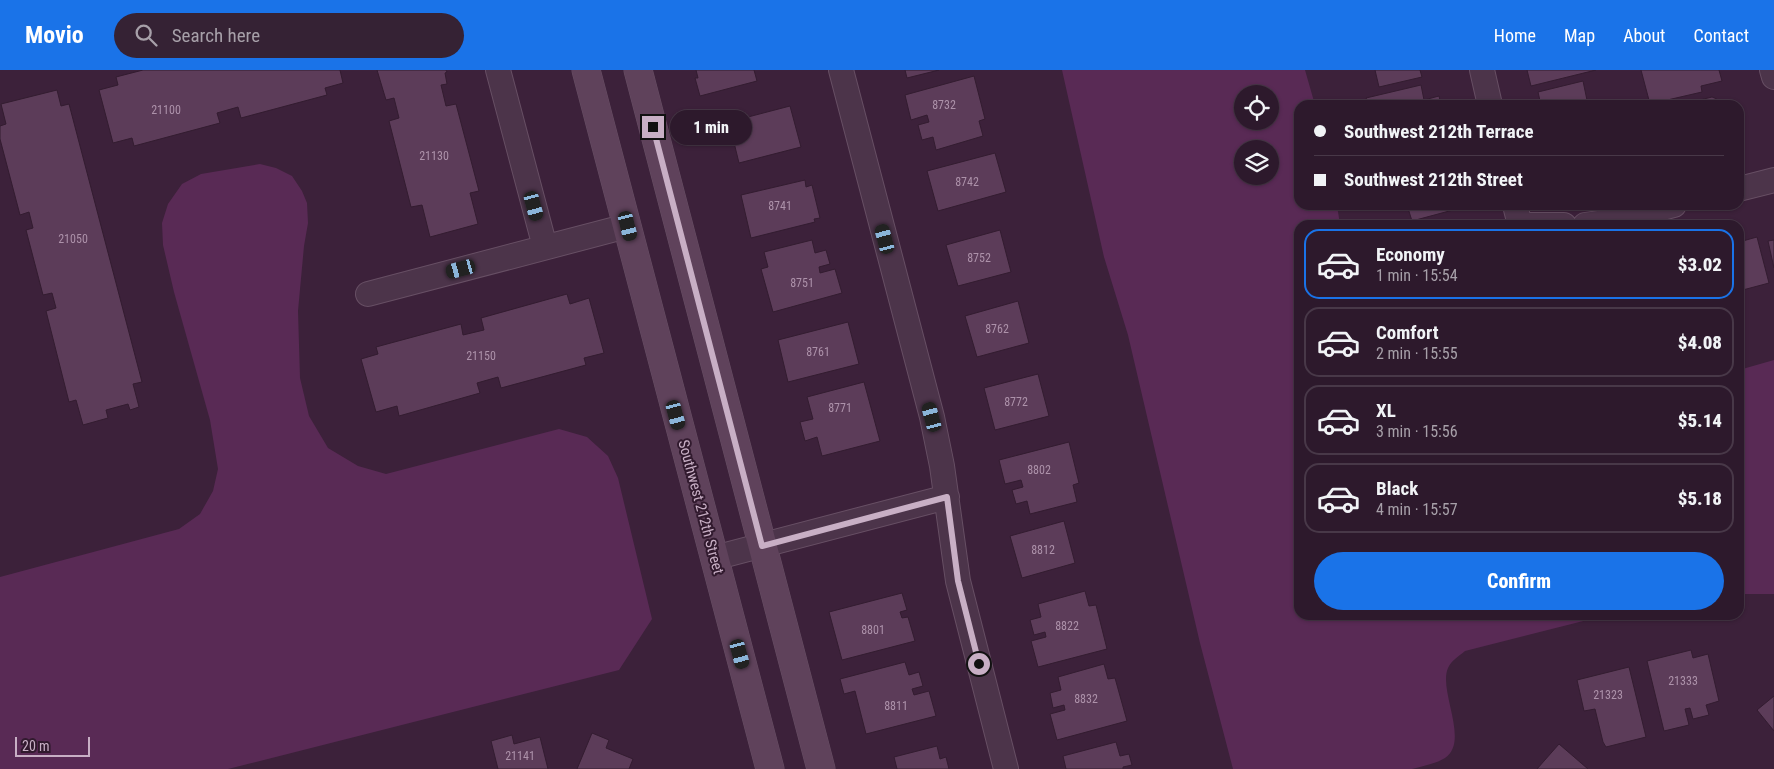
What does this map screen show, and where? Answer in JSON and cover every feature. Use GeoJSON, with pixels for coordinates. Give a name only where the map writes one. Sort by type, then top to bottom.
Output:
{"type":"FeatureCollection","features":[{"type":"Feature","properties":{"kind":"street"},"geometry":{"type":"LineString","coordinates":[[498,70],[545,247]]}},
{"type":"Feature","properties":{"kind":"street","name":"Southwest 212th Street"},"geometry":{"type":"LineString","coordinates":[[586,70],[770,769]]}},
{"type":"Feature","properties":{"kind":"street"},"geometry":{"type":"LineString","coordinates":[[638,70],[821,769]]}},
{"type":"Feature","properties":{"kind":"street"},"geometry":{"type":"LineString","coordinates":[[841,70],[932,417],[947,497],[958,581],[1006,769]]}},
{"type":"Feature","properties":{"kind":"street"},"geometry":{"type":"LineString","coordinates":[[1482,70],[1489,100]]}},
{"type":"Feature","properties":{"kind":"street"},"geometry":{"type":"LineString","coordinates":[[1772,70],[1774,77]]}},
{"type":"Feature","properties":{"kind":"street"},"geometry":{"type":"LineString","coordinates":[[1744,187],[1774,180]]}},
{"type":"Feature","properties":{"kind":"street"},"geometry":{"type":"LineString","coordinates":[[1617,220],[1655,210]]}},
{"type":"Feature","properties":{"kind":"street"},"geometry":{"type":"LineString","coordinates":[[368,294],[628,226]]}},
{"type":"Feature","properties":{"kind":"street"},"geometry":{"type":"LineString","coordinates":[[714,558],[947,497]]}},
{"type":"Feature","properties":{"kind":"shaded area"},"geometry":{"type":"Polygon","coordinates":[[[1062,70],[1305,70],[1314,100],[1294,100],[1294,210],[1338,210],[1339,220],[1294,220],[1294,620],[1587,620],[1465,651],[1455,659],[1448,668],[1446,678],[1455,740],[1452,750],[1445,758],[1437,762],[1412,769],[1233,769],[1200,643],[1128,335],[1104,257],[1062,70]]]}},
{"type":"Feature","properties":{"kind":"shaded area"},"geometry":{"type":"Polygon","coordinates":[[[260,164],[276,168],[292,176],[307,203],[308,223],[298,311],[300,378],[309,416],[328,448],[358,466],[386,474],[559,429],[587,437],[608,456],[618,478],[652,619],[619,670],[228,769],[0,769],[0,577],[179,529],[200,514],[213,491],[218,469],[210,420],[174,292],[163,245],[162,223],[168,204],[182,184],[201,174],[260,164]]]}},
{"type":"Feature","properties":{"kind":"shaded area"},"geometry":{"type":"Polygon","coordinates":[[[1774,360],[1774,594],[1744,594],[1744,369],[1774,360]]]}},
{"type":"Feature","properties":{"kind":"building"},"geometry":{"type":"Polygon","coordinates":[[[143,70],[340,70],[343,83],[325,88],[327,95],[241,118],[238,107],[217,113],[220,123],[134,146],[132,138],[113,143],[99,90],[118,85],[116,77],[143,70]]]}},
{"type":"Feature","properties":{"kind":"building"},"geometry":{"type":"Polygon","coordinates":[[[377,70],[446,70],[447,84],[441,85],[446,106],[456,104],[479,191],[470,193],[478,224],[430,237],[422,205],[411,207],[389,121],[399,118],[394,98],[386,100],[377,70]]]}},
{"type":"Feature","properties":{"kind":"building"},"geometry":{"type":"Polygon","coordinates":[[[696,70],[754,70],[757,81],[700,96],[695,78],[698,78],[696,70]]]}},
{"type":"Feature","properties":{"kind":"building"},"geometry":{"type":"Polygon","coordinates":[[[905,70],[939,70],[907,78],[905,70]]]}},
{"type":"Feature","properties":{"kind":"building"},"geometry":{"type":"Polygon","coordinates":[[[1375,70],[1420,70],[1422,77],[1379,87],[1375,70]]]}},
{"type":"Feature","properties":{"kind":"building"},"geometry":{"type":"Polygon","coordinates":[[[1527,70],[1596,70],[1531,86],[1527,70]]]}},
{"type":"Feature","properties":{"kind":"building"},"geometry":{"type":"Polygon","coordinates":[[[1641,70],[1719,70],[1722,81],[1701,86],[1702,92],[1667,100],[1649,100],[1641,70]]]}},
{"type":"Feature","properties":{"kind":"building"},"geometry":{"type":"Polygon","coordinates":[[[974,76],[985,119],[979,121],[983,136],[936,150],[933,137],[922,140],[918,125],[929,122],[927,115],[911,120],[905,95],[974,76]]]}},
{"type":"Feature","properties":{"kind":"building"},"geometry":{"type":"Polygon","coordinates":[[[1583,81],[1587,100],[1540,100],[1538,92],[1583,81]]]}},
{"type":"Feature","properties":{"kind":"building"},"geometry":{"type":"Polygon","coordinates":[[[1421,85],[1424,100],[1367,100],[1366,98],[1421,85]]]}},
{"type":"Feature","properties":{"kind":"building"},"geometry":{"type":"Polygon","coordinates":[[[57,90],[61,106],[69,104],[142,382],[133,384],[139,407],[130,410],[128,404],[106,410],[108,418],[83,425],[76,400],[69,402],[46,311],[56,308],[52,293],[43,295],[26,230],[33,228],[29,212],[20,215],[0,139],[0,126],[6,124],[1,104],[57,90]]]}},
{"type":"Feature","properties":{"kind":"building"},"geometry":{"type":"Polygon","coordinates":[[[1439,96],[1440,100],[1424,100],[1439,96]]]}},
{"type":"Feature","properties":{"kind":"building"},"geometry":{"type":"Polygon","coordinates":[[[1712,97],[1717,100],[1700,100],[1712,97]]]}},
{"type":"Feature","properties":{"kind":"building"},"geometry":{"type":"Polygon","coordinates":[[[790,106],[801,147],[739,163],[729,122],[790,106]]]}},
{"type":"Feature","properties":{"kind":"building"},"geometry":{"type":"Polygon","coordinates":[[[995,153],[1006,192],[938,211],[927,171],[995,153]]]}},
{"type":"Feature","properties":{"kind":"building"},"geometry":{"type":"Polygon","coordinates":[[[805,180],[806,187],[812,185],[820,218],[814,219],[815,222],[751,238],[741,195],[805,180]]]}},
{"type":"Feature","properties":{"kind":"building"},"geometry":{"type":"Polygon","coordinates":[[[1409,210],[1453,210],[1416,220],[1412,220],[1409,210]]]}},
{"type":"Feature","properties":{"kind":"building"},"geometry":{"type":"Polygon","coordinates":[[[1000,230],[1011,272],[958,286],[946,245],[1000,230]]]}},
{"type":"Feature","properties":{"kind":"building"},"geometry":{"type":"Polygon","coordinates":[[[1757,237],[1769,283],[1744,290],[1744,241],[1757,237]]]}},
{"type":"Feature","properties":{"kind":"building"},"geometry":{"type":"Polygon","coordinates":[[[812,240],[815,253],[826,250],[830,264],[819,267],[820,273],[835,269],[842,293],[773,312],[761,269],[768,267],[764,252],[812,240]]]}},
{"type":"Feature","properties":{"kind":"building"},"geometry":{"type":"Polygon","coordinates":[[[1774,240],[1774,268],[1768,241],[1774,240]]]}},
{"type":"Feature","properties":{"kind":"building"},"geometry":{"type":"Polygon","coordinates":[[[567,294],[570,304],[589,298],[604,353],[584,358],[586,365],[501,388],[498,377],[477,383],[480,393],[399,416],[397,406],[376,412],[361,359],[378,354],[376,347],[461,324],[463,335],[484,330],[481,318],[567,294]]]}},
{"type":"Feature","properties":{"kind":"building"},"geometry":{"type":"Polygon","coordinates":[[[1018,301],[1029,343],[977,357],[965,316],[1018,301]]]}},
{"type":"Feature","properties":{"kind":"building"},"geometry":{"type":"Polygon","coordinates":[[[848,322],[859,364],[788,382],[778,340],[848,322]]]}},
{"type":"Feature","properties":{"kind":"building"},"geometry":{"type":"Polygon","coordinates":[[[1038,374],[1049,416],[995,430],[984,388],[1038,374]]]}},
{"type":"Feature","properties":{"kind":"building"},"geometry":{"type":"Polygon","coordinates":[[[864,382],[880,441],[822,456],[817,437],[805,441],[800,422],[813,419],[807,397],[864,382]]]}},
{"type":"Feature","properties":{"kind":"building"},"geometry":{"type":"Polygon","coordinates":[[[1069,442],[1079,483],[1073,485],[1077,502],[1030,514],[1027,501],[1016,504],[1012,490],[1023,487],[1021,480],[1005,484],[999,460],[1069,442]]]}},
{"type":"Feature","properties":{"kind":"building"},"geometry":{"type":"Polygon","coordinates":[[[1064,521],[1075,563],[1022,578],[1010,536],[1064,521]]]}},
{"type":"Feature","properties":{"kind":"building"},"geometry":{"type":"Polygon","coordinates":[[[1085,591],[1089,606],[1096,605],[1107,649],[1038,667],[1031,641],[1046,637],[1045,632],[1034,635],[1030,620],[1041,617],[1038,604],[1085,591]]]}},
{"type":"Feature","properties":{"kind":"building"},"geometry":{"type":"Polygon","coordinates":[[[902,593],[907,610],[900,612],[902,618],[908,617],[915,641],[842,660],[829,612],[902,593]]]}},
{"type":"Feature","properties":{"kind":"building"},"geometry":{"type":"Polygon","coordinates":[[[1691,650],[1693,658],[1708,654],[1719,701],[1706,705],[1709,715],[1693,719],[1690,708],[1685,709],[1689,725],[1664,731],[1647,661],[1691,650]]]}},
{"type":"Feature","properties":{"kind":"building"},"geometry":{"type":"Polygon","coordinates":[[[905,662],[909,675],[919,672],[923,686],[912,689],[914,695],[929,691],[936,716],[866,734],[855,691],[844,694],[840,679],[905,662]]]}},
{"type":"Feature","properties":{"kind":"building"},"geometry":{"type":"Polygon","coordinates":[[[1104,664],[1108,679],[1115,678],[1127,721],[1057,740],[1050,714],[1065,710],[1064,705],[1053,708],[1050,693],[1061,690],[1058,677],[1104,664]]]}},
{"type":"Feature","properties":{"kind":"building"},"geometry":{"type":"Polygon","coordinates":[[[1629,667],[1646,737],[1606,747],[1595,709],[1584,711],[1577,680],[1629,667]]]}},
{"type":"Feature","properties":{"kind":"building"},"geometry":{"type":"Polygon","coordinates":[[[1774,696],[1774,731],[1757,710],[1774,696]]]}},
{"type":"Feature","properties":{"kind":"building"},"geometry":{"type":"Polygon","coordinates":[[[592,733],[609,740],[606,748],[633,759],[629,769],[577,769],[592,733]]]}},
{"type":"Feature","properties":{"kind":"building"},"geometry":{"type":"Polygon","coordinates":[[[512,735],[514,744],[540,737],[548,769],[498,769],[491,741],[512,735]]]}},
{"type":"Feature","properties":{"kind":"building"},"geometry":{"type":"Polygon","coordinates":[[[1116,742],[1120,756],[1129,754],[1132,765],[1123,767],[1123,769],[1066,769],[1063,756],[1116,742]]]}},
{"type":"Feature","properties":{"kind":"building"},"geometry":{"type":"Polygon","coordinates":[[[1559,744],[1588,769],[1537,769],[1559,744]]]}},
{"type":"Feature","properties":{"kind":"building"},"geometry":{"type":"Polygon","coordinates":[[[937,746],[940,759],[946,757],[949,769],[897,769],[894,757],[937,746]]]}},
{"type":"Feature","properties":{"kind":"route"},"geometry":{"type":"LineString","coordinates":[[653,127],[762,546],[947,497],[958,581],[979,664]]}}]}
